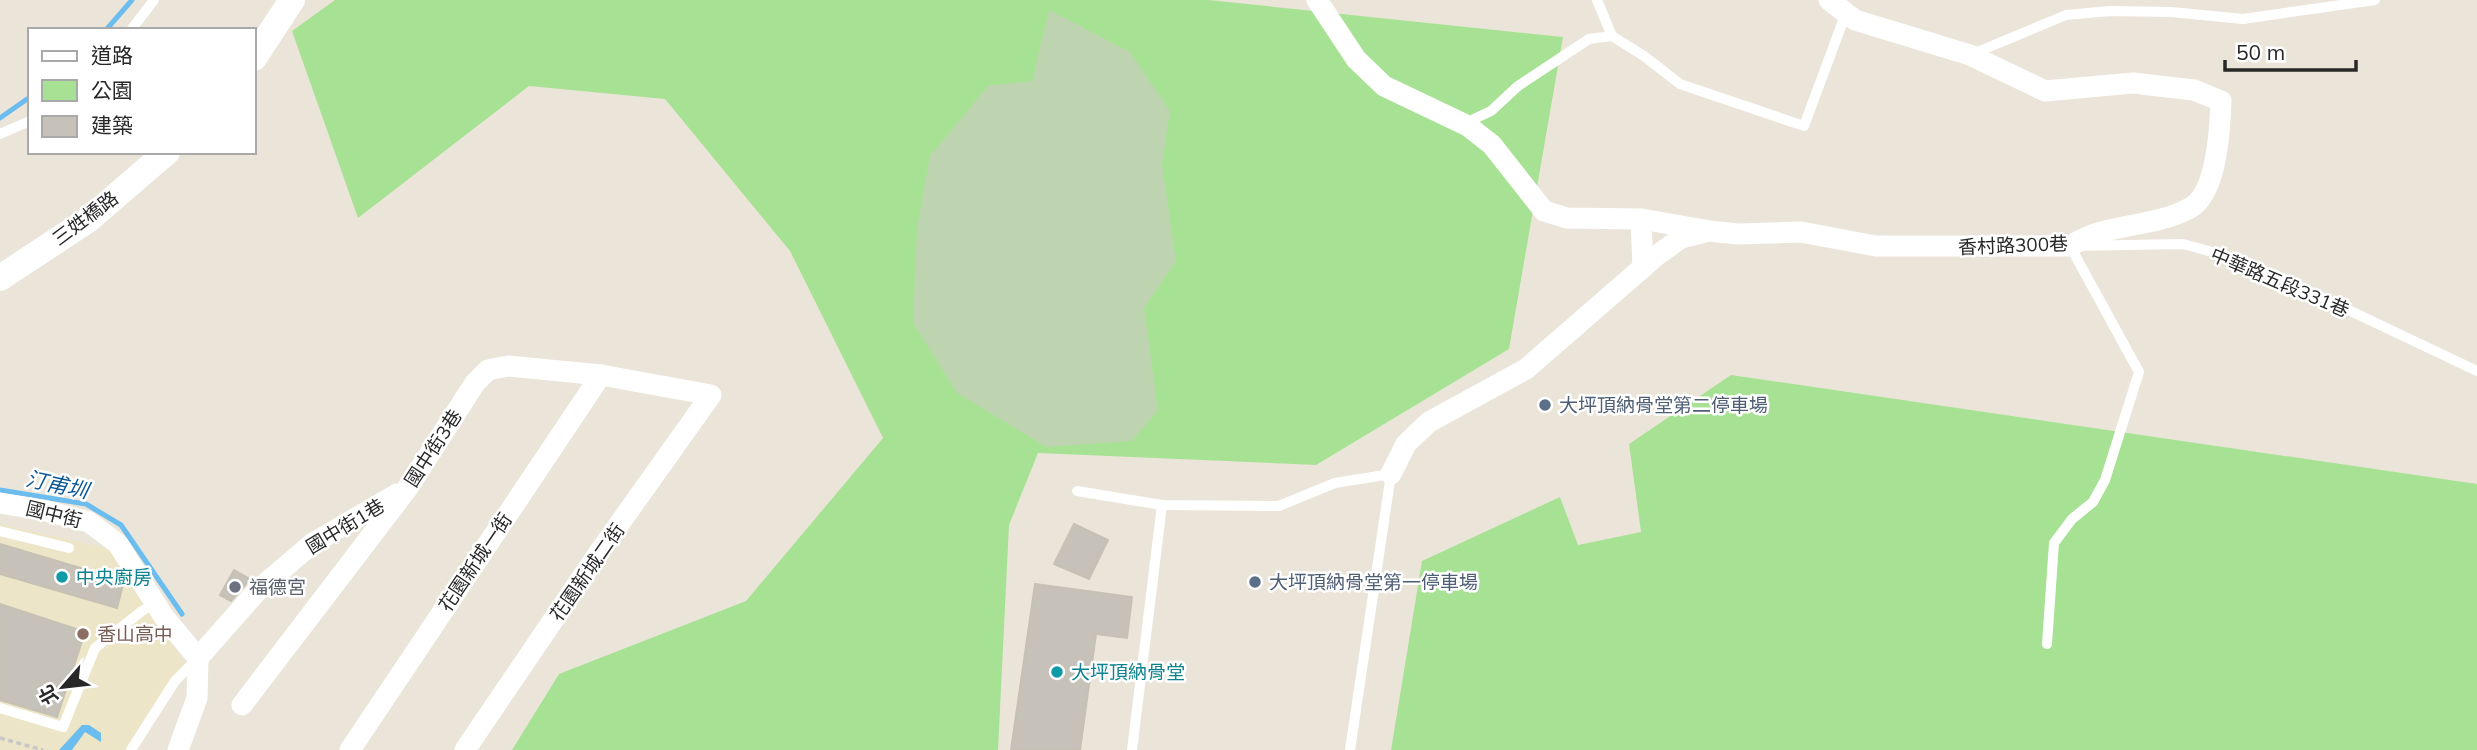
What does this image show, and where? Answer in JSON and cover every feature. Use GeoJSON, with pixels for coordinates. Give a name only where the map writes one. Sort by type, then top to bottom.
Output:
{"type":"FeatureCollection","features":[{"type":"Feature","properties":{"kind":"street"},"geometry":{"type":"LineString","coordinates":[[256,55],[292,0]]}},
{"type":"Feature","properties":{"kind":"street"},"geometry":{"type":"LineString","coordinates":[[1317,0],[1356,59],[1384,86],[1468,126],[1492,145],[1544,211],[1567,218],[1641,219],[1709,231]]}},
{"type":"Feature","properties":{"kind":"street","name":"香村路300巷"},"geometry":{"type":"LineString","coordinates":[[1391,474],[1406,443],[1429,422],[1526,369],[1681,238],[1709,231],[1738,234],[1801,232],[1876,246],[1908,248],[2070,246],[2092,234],[2156,220],[2192,207],[2209,185],[2220,127],[2221,101],[2193,90],[2133,83],[2045,91],[1970,55],[1855,20],[1829,0]]}},
{"type":"Feature","properties":{"kind":"street","name":"三姓橋路"},"geometry":{"type":"LineString","coordinates":[[0,278],[88,220],[165,154]]}},
{"type":"Feature","properties":{"kind":"street"},"geometry":{"type":"LineString","coordinates":[[1641,219],[1643,268]]}},
{"type":"Feature","properties":{"kind":"street","name":"國中街3巷"},"geometry":{"type":"LineString","coordinates":[[242,705],[407,489],[475,383],[488,370],[508,366],[601,375],[711,395]]}},
{"type":"Feature","properties":{"kind":"street","name":"花園新城一街"},"geometry":{"type":"LineString","coordinates":[[350,750],[601,375]]}},
{"type":"Feature","properties":{"kind":"street","name":"花園新城二街"},"geometry":{"type":"LineString","coordinates":[[465,750],[600,551],[711,395]]}},
{"type":"Feature","properties":{"kind":"street","name":"國中街1巷"},"geometry":{"type":"LineString","coordinates":[[198,658],[259,589],[313,543],[407,489]]}},
{"type":"Feature","properties":{"kind":"street","name":"國中街"},"geometry":{"type":"LineString","coordinates":[[0,503],[43,510],[89,523],[118,544],[155,603],[198,658]]}},
{"type":"Feature","properties":{"kind":"street"},"geometry":{"type":"LineString","coordinates":[[178,750],[197,698],[198,658]]}},
{"type":"Feature","properties":{"kind":"lane"},"geometry":{"type":"LineString","coordinates":[[133,28],[154,0]]}},
{"type":"Feature","properties":{"kind":"lane"},"geometry":{"type":"LineString","coordinates":[[1597,0],[1612,36],[1644,56],[1680,84],[1804,126],[1846,13]]}},
{"type":"Feature","properties":{"kind":"lane"},"geometry":{"type":"LineString","coordinates":[[2080,13],[2082,0]]}},
{"type":"Feature","properties":{"kind":"lane"},"geometry":{"type":"LineString","coordinates":[[1970,55],[2066,15],[2080,13],[2110,10],[2171,12],[2243,19],[2375,0]]}},
{"type":"Feature","properties":{"kind":"lane"},"geometry":{"type":"LineString","coordinates":[[1468,126],[1474,119],[1491,111],[1518,86],[1589,39],[1612,36]]}},
{"type":"Feature","properties":{"kind":"lane"},"geometry":{"type":"LineString","coordinates":[[0,134],[28,122]]}},
{"type":"Feature","properties":{"kind":"lane","name":"中華路五段331巷"},"geometry":{"type":"LineString","coordinates":[[2070,246],[2183,244],[2216,253],[2279,278],[2477,371]]}},
{"type":"Feature","properties":{"kind":"lane"},"geometry":{"type":"LineString","coordinates":[[2047,644],[2054,543],[2072,519],[2093,502],[2105,480],[2140,372],[2070,246]]}},
{"type":"Feature","properties":{"kind":"lane"},"geometry":{"type":"LineString","coordinates":[[1077,491],[1161,505],[1279,506],[1335,483],[1391,474],[1350,750]]}},
{"type":"Feature","properties":{"kind":"lane"},"geometry":{"type":"LineString","coordinates":[[1132,750],[1149,629],[1161,505]]}},
{"type":"Feature","properties":{"kind":"lane"},"geometry":{"type":"LineString","coordinates":[[0,531],[69,548]]}},
{"type":"Feature","properties":{"kind":"lane"},"geometry":{"type":"LineString","coordinates":[[0,708],[62,727],[95,648],[155,603]]}},
{"type":"Feature","properties":{"kind":"lane"},"geometry":{"type":"LineString","coordinates":[[131,750],[175,681],[198,658]]}},
{"type":"Feature","properties":{"kind":"path"},"geometry":{"type":"LineString","coordinates":[[0,738],[43,750]]}},
{"type":"Feature","properties":{"kind":"shaded area","name":"香山高中"},"geometry":{"type":"Polygon","coordinates":[[[0,524],[111,549],[184,663],[126,750],[0,750],[0,524]]]}},
{"type":"Feature","properties":{"kind":"green space"},"geometry":{"type":"Polygon","coordinates":[[[335,0],[1209,0],[1563,37],[1509,349],[1316,465],[1038,453],[1009,525],[998,750],[512,750],[559,674],[746,601],[883,438],[790,251],[665,99],[529,86],[358,218],[292,31],[335,0]]]}},
{"type":"Feature","properties":{"kind":"green space"},"geometry":{"type":"Polygon","coordinates":[[[1049,10],[1130,52],[1170,111],[1162,164],[1176,261],[1144,308],[1158,410],[1132,441],[1046,447],[957,393],[913,323],[917,228],[930,156],[988,86],[1032,81],[1049,10]]]}},
{"type":"Feature","properties":{"kind":"green space"},"geometry":{"type":"Polygon","coordinates":[[[1731,375],[2477,484],[2477,750],[1391,750],[1422,561],[1560,497],[1578,545],[1641,532],[1629,444],[1731,375]]]}},
{"type":"Feature","properties":{"kind":"water"},"geometry":{"type":"Polygon","coordinates":[[[82,725],[89,725],[101,733],[101,742],[85,732],[72,750],[59,750],[82,725]]]}},
{"type":"Feature","properties":{"kind":"building"},"geometry":{"type":"Polygon","coordinates":[[[1074,524],[1108,540],[1089,579],[1054,564],[1074,524]]]}},
{"type":"Feature","properties":{"kind":"building","name":"中央廚房"},"geometry":{"type":"Polygon","coordinates":[[[0,544],[124,581],[117,608],[0,574],[0,544]]]}},
{"type":"Feature","properties":{"kind":"building","name":"福德宮"},"geometry":{"type":"Polygon","coordinates":[[[234,570],[250,579],[231,601],[220,595],[234,570]]]}},
{"type":"Feature","properties":{"kind":"building","name":"大坪頂納骨堂"},"geometry":{"type":"Polygon","coordinates":[[[1035,584],[1132,597],[1127,638],[1096,634],[1080,750],[1011,750],[1035,584]]]}},
{"type":"Feature","properties":{"kind":"building"},"geometry":{"type":"Polygon","coordinates":[[[0,604],[85,632],[57,717],[0,700],[0,604]]]}},
{"type":"Feature","properties":{"kind":"waterway"},"geometry":{"type":"LineString","coordinates":[[108,28],[132,0]]}},
{"type":"Feature","properties":{"kind":"waterway"},"geometry":{"type":"LineString","coordinates":[[0,118],[28,98]]}},
{"type":"Feature","properties":{"kind":"waterway","name":"汀甫圳"},"geometry":{"type":"LineString","coordinates":[[0,490],[86,504],[121,525],[182,614]]}},
{"type":"Feature","properties":{"kind":"place","name":"大坪頂納骨堂第二停車場"},"geometry":{"type":"Point","coordinates":[1545,405]}},
{"type":"Feature","properties":{"kind":"place","name":"中央廚房"},"geometry":{"type":"Point","coordinates":[62,577]}},
{"type":"Feature","properties":{"kind":"place","name":"大坪頂納骨堂第一停車場"},"geometry":{"type":"Point","coordinates":[1255,582]}},
{"type":"Feature","properties":{"kind":"place","name":"福德宮"},"geometry":{"type":"Point","coordinates":[235,587]}},
{"type":"Feature","properties":{"kind":"place","name":"香山高中"},"geometry":{"type":"Point","coordinates":[83,634]}},
{"type":"Feature","properties":{"kind":"place","name":"大坪頂納骨堂"},"geometry":{"type":"Point","coordinates":[1057,672]}}]}
